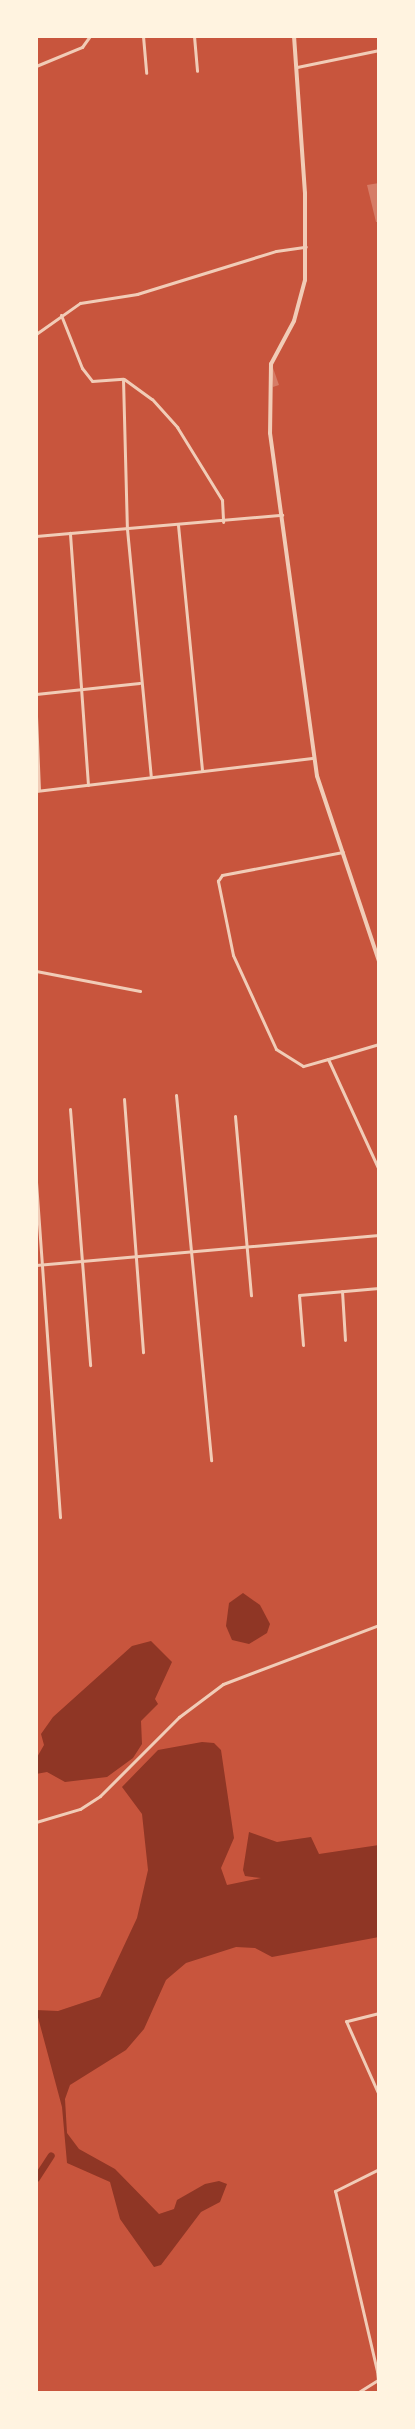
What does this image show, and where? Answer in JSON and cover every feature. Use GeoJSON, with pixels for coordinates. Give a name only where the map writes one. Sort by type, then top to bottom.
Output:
{"type":"FeatureCollection","features":[{"type":"Feature","properties":{"kind":"street"},"geometry":{"type":"LineString","coordinates":[[36,66],[82,47],[90,36]]}},
{"type":"Feature","properties":{"kind":"street"},"geometry":{"type":"LineString","coordinates":[[143,36],[146,73]]}},
{"type":"Feature","properties":{"kind":"street"},"geometry":{"type":"LineString","coordinates":[[194,36],[197,71]]}},
{"type":"Feature","properties":{"kind":"street"},"geometry":{"type":"LineString","coordinates":[[294,36],[306,247],[305,280],[294,321],[271,364],[268,383],[270,433],[314,758],[379,961]]}},
{"type":"Feature","properties":{"kind":"street"},"geometry":{"type":"LineString","coordinates":[[296,67],[379,50]]}},
{"type":"Feature","properties":{"kind":"street"},"geometry":{"type":"LineString","coordinates":[[36,334],[61,315],[80,304],[138,294],[276,251],[306,247]]}},
{"type":"Feature","properties":{"kind":"street"},"geometry":{"type":"LineString","coordinates":[[61,315],[82,368],[92,381],[123,379],[152,399],[177,427],[222,500],[223,522]]}},
{"type":"Feature","properties":{"kind":"street"},"geometry":{"type":"LineString","coordinates":[[123,379],[127,530],[139,683],[151,777]]}},
{"type":"Feature","properties":{"kind":"street"},"geometry":{"type":"LineString","coordinates":[[36,536],[223,522],[282,515]]}},
{"type":"Feature","properties":{"kind":"street"},"geometry":{"type":"LineString","coordinates":[[178,525],[202,771]]}},
{"type":"Feature","properties":{"kind":"street"},"geometry":{"type":"LineString","coordinates":[[70,534],[84,689],[88,784]]}},
{"type":"Feature","properties":{"kind":"street"},"geometry":{"type":"LineString","coordinates":[[36,694],[139,683]]}},
{"type":"Feature","properties":{"kind":"street"},"geometry":{"type":"LineString","coordinates":[[36,716],[38,790],[314,758]]}},
{"type":"Feature","properties":{"kind":"street"},"geometry":{"type":"LineString","coordinates":[[343,852],[222,875],[218,881],[234,955],[276,1048],[304,1066],[379,1044]]}},
{"type":"Feature","properties":{"kind":"street"},"geometry":{"type":"LineString","coordinates":[[36,971],[140,991]]}},
{"type":"Feature","properties":{"kind":"street"},"geometry":{"type":"LineString","coordinates":[[328,1059],[379,1170]]}},
{"type":"Feature","properties":{"kind":"street"},"geometry":{"type":"LineString","coordinates":[[176,1094],[211,1460]]}},
{"type":"Feature","properties":{"kind":"street"},"geometry":{"type":"LineString","coordinates":[[124,1099],[143,1352]]}},
{"type":"Feature","properties":{"kind":"street"},"geometry":{"type":"LineString","coordinates":[[70,1108],[84,1261],[90,1365]]}},
{"type":"Feature","properties":{"kind":"street"},"geometry":{"type":"LineString","coordinates":[[235,1116],[248,1244],[251,1295]]}},
{"type":"Feature","properties":{"kind":"street"},"geometry":{"type":"LineString","coordinates":[[36,1182],[44,1264],[60,1517]]}},
{"type":"Feature","properties":{"kind":"street"},"geometry":{"type":"LineString","coordinates":[[36,1265],[191,1252],[248,1244],[379,1235]]}},
{"type":"Feature","properties":{"kind":"street"},"geometry":{"type":"LineString","coordinates":[[303,1345],[299,1295],[379,1288]]}},
{"type":"Feature","properties":{"kind":"street"},"geometry":{"type":"LineString","coordinates":[[342,1291],[345,1340]]}},
{"type":"Feature","properties":{"kind":"street"},"geometry":{"type":"LineString","coordinates":[[36,1822],[80,1809],[100,1796],[158,1740],[223,1684],[379,1625]]}},
{"type":"Feature","properties":{"kind":"street"},"geometry":{"type":"LineString","coordinates":[[379,2012],[346,2021],[379,2095]]}},
{"type":"Feature","properties":{"kind":"street"},"geometry":{"type":"LineString","coordinates":[[357,2393],[378,2381],[335,2191],[379,2169]]}},
{"type":"Feature","properties":{"kind":"shaded area"},"geometry":{"type":"Polygon","coordinates":[[[243,1593],[260,1605],[270,1624],[267,1633],[249,1644],[232,1640],[226,1626],[229,1603],[243,1593]]]}},
{"type":"Feature","properties":{"kind":"shaded area"},"geometry":{"type":"Polygon","coordinates":[[[151,1641],[172,1662],[155,1699],[158,1704],[141,1721],[142,1744],[133,1758],[107,1777],[65,1782],[47,1772],[36,1774],[36,1759],[44,1745],[41,1734],[53,1717],[132,1646],[151,1641]]]}},
{"type":"Feature","properties":{"kind":"shaded area"},"geometry":{"type":"Polygon","coordinates":[[[202,1742],[214,1743],[221,1750],[234,1838],[221,1868],[227,1885],[261,1878],[245,1876],[243,1870],[249,1832],[277,1842],[311,1837],[319,1854],[379,1845],[379,1937],[272,1957],[255,1948],[236,1947],[186,1963],[166,1980],[144,2029],[126,2050],[70,2085],[65,2099],[67,2133],[79,2149],[115,2169],[159,2214],[174,2209],[177,2200],[205,2184],[219,2181],[227,2184],[220,2202],[201,2212],[161,2265],[154,2267],[120,2219],[110,2182],[67,2163],[62,2107],[36,2010],[58,2011],[100,1997],[137,1918],[148,1870],[142,1814],[122,1787],[158,1750],[202,1742]]]}},
{"type":"Feature","properties":{"kind":"building"},"geometry":{"type":"Polygon","coordinates":[[[379,183],[379,222],[376,222],[367,185],[379,183]]]}},
{"type":"Feature","properties":{"kind":"building"},"geometry":{"type":"Polygon","coordinates":[[[273,368],[279,385],[273,387],[272,377],[273,368]]]}},
{"type":"Feature","properties":{"kind":"waterway"},"geometry":{"type":"LineString","coordinates":[[36,2178],[51,2155]]}}]}
